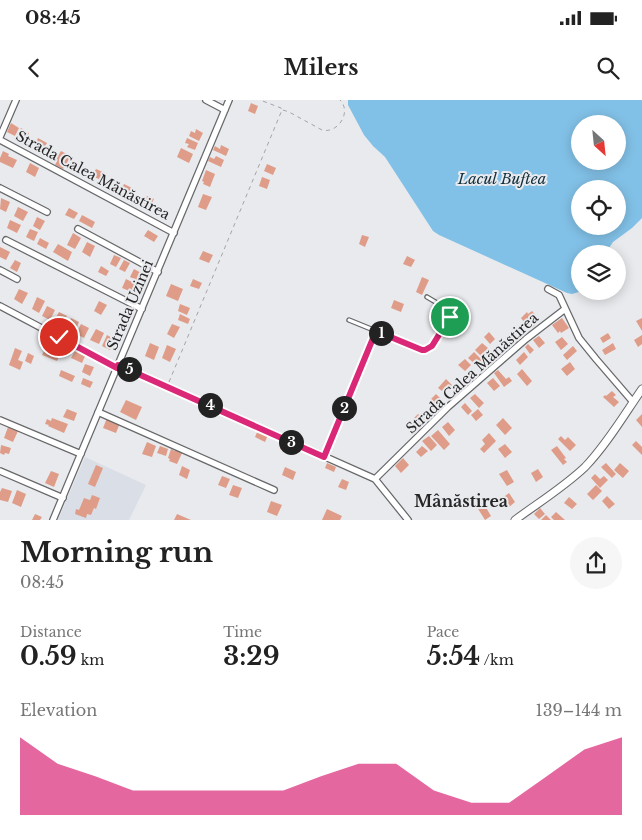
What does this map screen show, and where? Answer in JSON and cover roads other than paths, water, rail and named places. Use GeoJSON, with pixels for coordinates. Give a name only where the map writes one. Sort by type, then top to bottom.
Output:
{"type":"FeatureCollection","features":[{"type":"Feature","properties":{"kind":"street","name":"Strada Calea Mănăstirea"},"geometry":{"type":"LineString","coordinates":[[16,100],[0,138],[174,233]]}},
{"type":"Feature","properties":{"kind":"street"},"geometry":{"type":"LineString","coordinates":[[206,100],[225,110]]}},
{"type":"Feature","properties":{"kind":"street","name":"Strada Uzinei"},"geometry":{"type":"LineString","coordinates":[[54,520],[230,100]]}},
{"type":"Feature","properties":{"kind":"street"},"geometry":{"type":"LineString","coordinates":[[0,188],[47,212]]}},
{"type":"Feature","properties":{"kind":"street"},"geometry":{"type":"LineString","coordinates":[[78,229],[158,272]]}},
{"type":"Feature","properties":{"kind":"street"},"geometry":{"type":"LineString","coordinates":[[6,240],[142,308]]}},
{"type":"Feature","properties":{"kind":"street"},"geometry":{"type":"LineString","coordinates":[[0,270],[17,279]]}},
{"type":"Feature","properties":{"kind":"street"},"geometry":{"type":"LineString","coordinates":[[548,289],[558,295],[579,338],[633,402]]}},
{"type":"Feature","properties":{"kind":"street"},"geometry":{"type":"LineString","coordinates":[[0,306],[118,366],[168,386],[376,480],[408,520]]}},
{"type":"Feature","properties":{"kind":"street","name":"Strada Calea Mănăstirea"},"geometry":{"type":"LineString","coordinates":[[376,480],[448,407],[526,339],[565,309]]}},
{"type":"Feature","properties":{"kind":"street"},"geometry":{"type":"LineString","coordinates":[[514,520],[562,486],[586,466],[642,389]]}},
{"type":"Feature","properties":{"kind":"street"},"geometry":{"type":"LineString","coordinates":[[98,412],[274,490]]}},
{"type":"Feature","properties":{"kind":"street"},"geometry":{"type":"LineString","coordinates":[[0,420],[81,454]]}},
{"type":"Feature","properties":{"kind":"street"},"geometry":{"type":"LineString","coordinates":[[0,472],[63,498]]}},
{"type":"Feature","properties":{"kind":"lane"},"geometry":{"type":"LineString","coordinates":[[349,320],[425,350],[429,348],[450,317],[449,310],[426,297]]}},
{"type":"Feature","properties":{"kind":"lane"},"geometry":{"type":"LineString","coordinates":[[324,457],[376,331]]}},
{"type":"Feature","properties":{"kind":"water","name":"Lacul Buftea"},"geometry":{"type":"Polygon","coordinates":[[[348,100],[642,100],[642,218],[626,232],[626,180],[571,180],[571,235],[622,235],[611,245],[571,245],[571,294],[567,293],[433,231],[385,157],[364,135],[348,105],[348,100]]]}},
{"type":"Feature","properties":{"kind":"district","name":"Mânăstirea"},"geometry":{"type":"Point","coordinates":[461,501]}}]}
